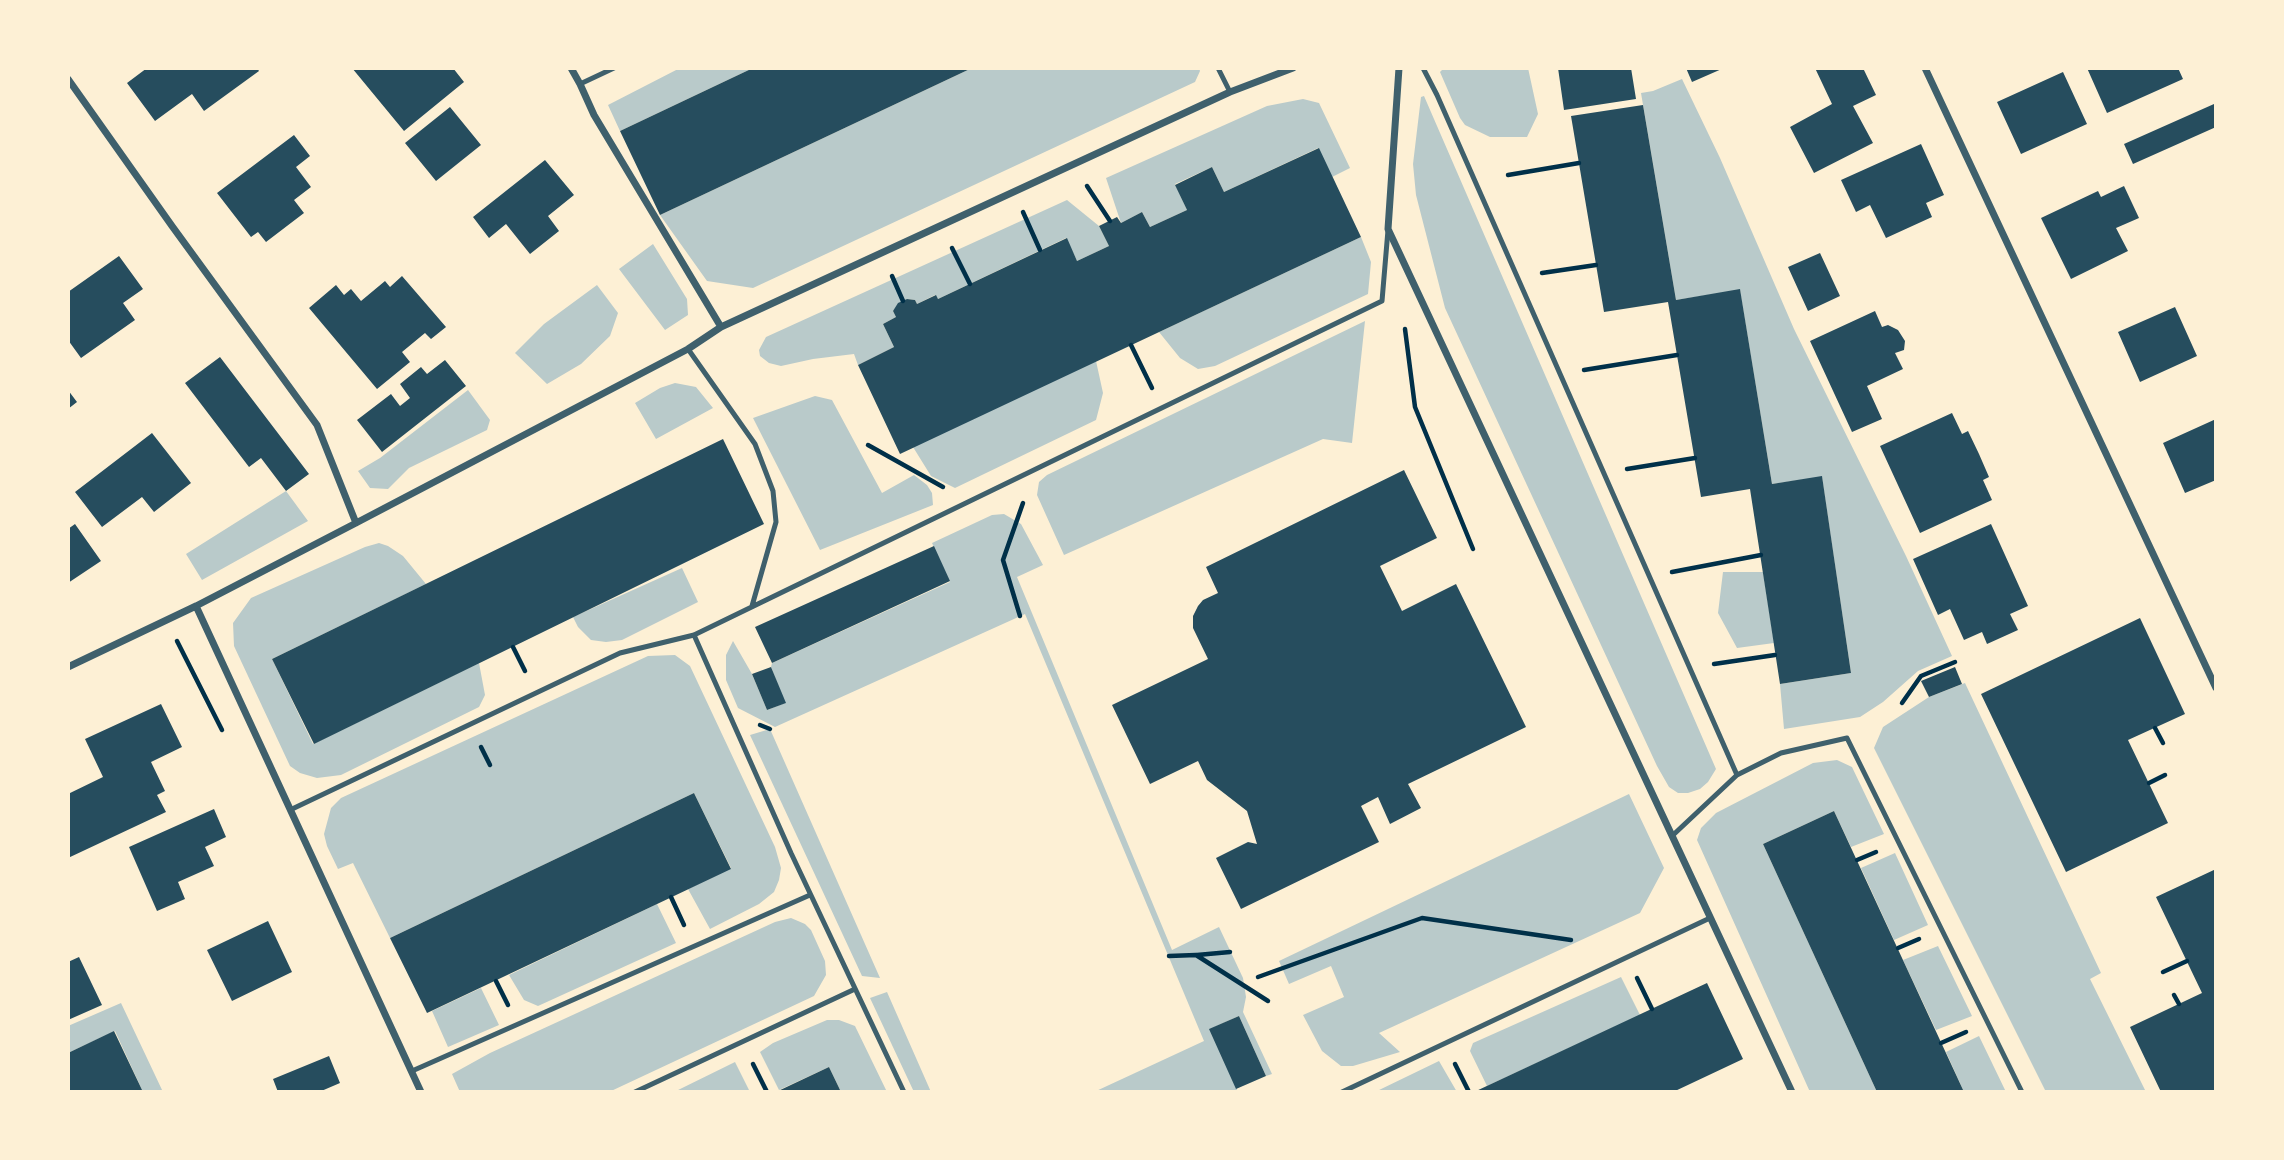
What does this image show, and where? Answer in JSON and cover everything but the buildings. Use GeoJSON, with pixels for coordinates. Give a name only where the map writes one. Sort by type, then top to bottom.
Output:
{"type":"FeatureCollection","features":[{"type":"Feature","properties":{"kind":"street"},"geometry":{"type":"LineString","coordinates":[[571,68],[594,116],[721,327]]}},
{"type":"Feature","properties":{"kind":"street"},"geometry":{"type":"LineString","coordinates":[[68,667],[196,606],[356,523],[688,349],[721,327],[1230,92],[1293,68]]}},
{"type":"Feature","properties":{"kind":"street"},"geometry":{"type":"LineString","coordinates":[[1399,68],[1388,229],[1792,1092]]}},
{"type":"Feature","properties":{"kind":"street"},"geometry":{"type":"LineString","coordinates":[[1925,68],[2216,688]]}},
{"type":"Feature","properties":{"kind":"street"},"geometry":{"type":"LineString","coordinates":[[68,79],[317,425],[356,523]]}},
{"type":"Feature","properties":{"kind":"street"},"geometry":{"type":"LineString","coordinates":[[196,606],[421,1092]]}},
{"type":"Feature","properties":{"kind":"lane"},"geometry":{"type":"LineString","coordinates":[[580,84],[614,68]]}},
{"type":"Feature","properties":{"kind":"lane"},"geometry":{"type":"LineString","coordinates":[[1218,68],[1230,92]]}},
{"type":"Feature","properties":{"kind":"lane"},"geometry":{"type":"LineString","coordinates":[[1423,68],[1737,775]]}},
{"type":"Feature","properties":{"kind":"lane"},"geometry":{"type":"LineString","coordinates":[[290,810],[620,653],[694,635],[1382,301],[1388,229]]}},
{"type":"Feature","properties":{"kind":"lane"},"geometry":{"type":"LineString","coordinates":[[688,349],[755,444],[773,491],[776,522],[752,606]]}},
{"type":"Feature","properties":{"kind":"lane"},"geometry":{"type":"LineString","coordinates":[[694,635],[810,895],[904,1092]]}},
{"type":"Feature","properties":{"kind":"lane"},"geometry":{"type":"LineString","coordinates":[[1672,836],[1737,775],[1781,752],[1847,738],[2022,1092]]}},
{"type":"Feature","properties":{"kind":"lane"},"geometry":{"type":"LineString","coordinates":[[411,1071],[810,895]]}},
{"type":"Feature","properties":{"kind":"lane"},"geometry":{"type":"LineString","coordinates":[[1342,1092],[1710,918]]}},
{"type":"Feature","properties":{"kind":"lane"},"geometry":{"type":"LineString","coordinates":[[635,1092],[855,989]]}},
{"type":"Feature","properties":{"kind":"path"},"geometry":{"type":"LineString","coordinates":[[1508,175],[1579,163]]}},
{"type":"Feature","properties":{"kind":"path"},"geometry":{"type":"LineString","coordinates":[[1073,165],[1110,221]]}},
{"type":"Feature","properties":{"kind":"path"},"geometry":{"type":"LineString","coordinates":[[1014,192],[1040,250]]}},
{"type":"Feature","properties":{"kind":"path"},"geometry":{"type":"LineString","coordinates":[[940,226],[970,284]]}},
{"type":"Feature","properties":{"kind":"path"},"geometry":{"type":"LineString","coordinates":[[1518,277],[1596,265]]}},
{"type":"Feature","properties":{"kind":"path"},"geometry":{"type":"LineString","coordinates":[[1411,281],[1403,319],[1415,407],[1473,548]]}},
{"type":"Feature","properties":{"kind":"path"},"geometry":{"type":"LineString","coordinates":[[1131,345],[1162,408]]}},
{"type":"Feature","properties":{"kind":"path"},"geometry":{"type":"LineString","coordinates":[[1560,374],[1677,355]]}},
{"type":"Feature","properties":{"kind":"path"},"geometry":{"type":"LineString","coordinates":[[868,445],[969,501]]}},
{"type":"Feature","properties":{"kind":"path"},"geometry":{"type":"LineString","coordinates":[[1604,473],[1695,458]]}},
{"type":"Feature","properties":{"kind":"path"},"geometry":{"type":"LineString","coordinates":[[1020,616],[1003,560],[1023,502]]}},
{"type":"Feature","properties":{"kind":"path"},"geometry":{"type":"LineString","coordinates":[[1649,576],[1760,555]]}},
{"type":"Feature","properties":{"kind":"path"},"geometry":{"type":"LineString","coordinates":[[1689,668],[1775,655]]}},
{"type":"Feature","properties":{"kind":"path"},"geometry":{"type":"LineString","coordinates":[[1902,703],[1921,676],[1955,662]]}},
{"type":"Feature","properties":{"kind":"path"},"geometry":{"type":"LineString","coordinates":[[2155,729],[2163,743]]}},
{"type":"Feature","properties":{"kind":"path"},"geometry":{"type":"LineString","coordinates":[[2149,783],[2165,775]]}},
{"type":"Feature","properties":{"kind":"path"},"geometry":{"type":"LineString","coordinates":[[1258,978],[1422,918],[1571,940]]}},
{"type":"Feature","properties":{"kind":"path"},"geometry":{"type":"LineString","coordinates":[[1169,956],[1230,952]]}},
{"type":"Feature","properties":{"kind":"path"},"geometry":{"type":"LineString","coordinates":[[1196,955],[1268,1002]]}},
{"type":"Feature","properties":{"kind":"path"},"geometry":{"type":"LineString","coordinates":[[1626,957],[1652,1009]]}},
{"type":"Feature","properties":{"kind":"path"},"geometry":{"type":"LineString","coordinates":[[2163,972],[2187,961]]}},
{"type":"Feature","properties":{"kind":"path"},"geometry":{"type":"LineString","coordinates":[[2174,995],[2179,1004]]}},
{"type":"Feature","properties":{"kind":"shaded area"},"geometry":{"type":"Polygon","coordinates":[[[680,68],[753,68],[620,131],[608,105],[680,68]]]}},
{"type":"Feature","properties":{"kind":"shaded area"},"geometry":{"type":"Polygon","coordinates":[[[972,68],[1199,68],[1200,71],[1195,82],[753,288],[707,281],[660,215],[972,68]]]}},
{"type":"Feature","properties":{"kind":"shaded area"},"geometry":{"type":"Polygon","coordinates":[[[1444,68],[1528,68],[1538,114],[1527,137],[1490,137],[1465,125],[1440,72],[1444,68]]]}},
{"type":"Feature","properties":{"kind":"shaded area"},"geometry":{"type":"Polygon","coordinates":[[[1682,79],[1720,158],[1794,329],[1952,656],[1918,671],[1883,702],[1860,717],[1784,729],[1780,684],[1851,673],[1822,477],[1772,484],[1740,290],[1676,300],[1641,93],[1682,79]]]}},
{"type":"Feature","properties":{"kind":"shaded area"},"geometry":{"type":"Polygon","coordinates":[[[1424,96],[1716,769],[1700,789],[1678,793],[1669,787],[1657,766],[1445,308],[1416,195],[1413,164],[1421,97],[1424,96]]]}},
{"type":"Feature","properties":{"kind":"shaded area"},"geometry":{"type":"Polygon","coordinates":[[[1303,99],[1319,103],[1350,168],[1332,177],[1318,148],[1224,192],[1212,167],[1175,184],[1187,210],[1150,227],[1142,212],[1121,223],[1106,178],[1267,106],[1303,99]]]}},
{"type":"Feature","properties":{"kind":"shaded area"},"geometry":{"type":"Polygon","coordinates":[[[1067,200],[1099,226],[1109,246],[1077,261],[1066,238],[938,299],[935,295],[917,304],[915,300],[907,299],[893,311],[896,317],[883,324],[894,347],[858,365],[854,354],[781,366],[769,363],[760,356],[759,350],[766,337],[1067,200]]]}},
{"type":"Feature","properties":{"kind":"shaded area"},"geometry":{"type":"Polygon","coordinates":[[[1361,237],[1371,262],[1368,294],[1215,366],[1198,369],[1180,358],[1159,332],[1361,237]]]}},
{"type":"Feature","properties":{"kind":"shaded area"},"geometry":{"type":"Polygon","coordinates":[[[653,244],[687,299],[688,315],[665,330],[619,269],[653,244]]]}},
{"type":"Feature","properties":{"kind":"shaded area"},"geometry":{"type":"Polygon","coordinates":[[[597,285],[618,313],[610,336],[581,364],[547,384],[515,353],[544,324],[597,285]]]}},
{"type":"Feature","properties":{"kind":"shaded area"},"geometry":{"type":"Polygon","coordinates":[[[1365,321],[1352,443],[1323,439],[1064,555],[1037,495],[1039,482],[1047,475],[1365,321]]]}},
{"type":"Feature","properties":{"kind":"shaded area"},"geometry":{"type":"Polygon","coordinates":[[[1096,361],[1103,393],[1096,420],[955,488],[931,476],[913,447],[1096,361]]]}},
{"type":"Feature","properties":{"kind":"shaded area"},"geometry":{"type":"Polygon","coordinates":[[[675,383],[696,387],[713,408],[656,439],[635,403],[660,388],[675,383]]]}},
{"type":"Feature","properties":{"kind":"shaded area"},"geometry":{"type":"Polygon","coordinates":[[[468,390],[490,420],[487,430],[409,468],[388,489],[370,488],[358,471],[380,458],[468,390]]]}},
{"type":"Feature","properties":{"kind":"shaded area"},"geometry":{"type":"Polygon","coordinates":[[[815,396],[832,400],[882,493],[914,475],[927,485],[932,493],[933,505],[820,550],[753,418],[815,396]]]}},
{"type":"Feature","properties":{"kind":"shaded area"},"geometry":{"type":"Polygon","coordinates":[[[286,491],[308,521],[202,580],[186,554],[286,491]]]}},
{"type":"Feature","properties":{"kind":"shaded area"},"geometry":{"type":"Polygon","coordinates":[[[1004,514],[1021,524],[1043,565],[1017,577],[1172,950],[1219,927],[1243,978],[1246,997],[1243,1012],[1272,1074],[1266,1076],[1239,1016],[1210,1029],[1238,1092],[1094,1092],[1204,1041],[1025,614],[775,727],[738,708],[726,680],[726,655],[733,641],[752,674],[767,710],[785,703],[771,667],[772,663],[950,582],[932,543],[992,515],[1004,514]]]}},
{"type":"Feature","properties":{"kind":"shaded area"},"geometry":{"type":"Polygon","coordinates":[[[379,543],[403,556],[426,584],[272,659],[313,744],[479,663],[485,695],[479,707],[341,775],[317,778],[300,773],[290,766],[234,646],[233,623],[251,598],[379,543]]]}},
{"type":"Feature","properties":{"kind":"shaded area"},"geometry":{"type":"Polygon","coordinates":[[[682,568],[698,602],[622,640],[591,640],[578,627],[573,617],[682,568]]]}},
{"type":"Feature","properties":{"kind":"shaded area"},"geometry":{"type":"Polygon","coordinates":[[[1723,572],[1763,572],[1774,643],[1737,648],[1718,613],[1723,572]]]}},
{"type":"Feature","properties":{"kind":"shaded area"},"geometry":{"type":"Polygon","coordinates":[[[675,655],[690,666],[775,847],[781,868],[774,892],[759,904],[710,929],[688,889],[731,868],[694,793],[390,938],[353,863],[338,869],[327,846],[324,834],[331,808],[341,798],[648,656],[675,655]]]}},
{"type":"Feature","properties":{"kind":"shaded area"},"geometry":{"type":"Polygon","coordinates":[[[1965,683],[2101,973],[2090,979],[2146,1092],[2046,1092],[1874,748],[1883,727],[1929,697],[1965,683]]]}},
{"type":"Feature","properties":{"kind":"shaded area"},"geometry":{"type":"Polygon","coordinates":[[[770,729],[880,978],[862,976],[750,735],[770,729]]]}},
{"type":"Feature","properties":{"kind":"shaded area"},"geometry":{"type":"Polygon","coordinates":[[[1837,760],[1852,767],[1884,834],[1851,847],[1834,811],[1763,844],[1877,1092],[1810,1092],[1697,840],[1701,828],[1716,813],[1813,763],[1837,760]]]}},
{"type":"Feature","properties":{"kind":"shaded area"},"geometry":{"type":"Polygon","coordinates":[[[1629,794],[1664,868],[1640,913],[1379,1033],[1400,1052],[1353,1066],[1341,1066],[1322,1051],[1303,1015],[1344,997],[1331,966],[1289,984],[1279,961],[1629,794]]]}},
{"type":"Feature","properties":{"kind":"shaded area"},"geometry":{"type":"Polygon","coordinates":[[[1895,853],[1928,925],[1894,940],[1861,868],[1895,853]]]}},
{"type":"Feature","properties":{"kind":"shaded area"},"geometry":{"type":"Polygon","coordinates":[[[657,904],[676,943],[538,1006],[524,1000],[509,975],[657,904]]]}},
{"type":"Feature","properties":{"kind":"shaded area"},"geometry":{"type":"Polygon","coordinates":[[[791,918],[811,930],[825,961],[826,975],[814,996],[609,1092],[460,1092],[452,1074],[490,1053],[775,922],[791,918]]]}},
{"type":"Feature","properties":{"kind":"shaded area"},"geometry":{"type":"Polygon","coordinates":[[[1938,946],[1972,1016],[1936,1030],[1903,960],[1938,946]]]}},
{"type":"Feature","properties":{"kind":"shaded area"},"geometry":{"type":"Polygon","coordinates":[[[1621,977],[1640,1015],[1487,1086],[1470,1051],[1473,1043],[1621,977]]]}},
{"type":"Feature","properties":{"kind":"shaded area"},"geometry":{"type":"Polygon","coordinates":[[[481,988],[499,1025],[448,1047],[432,1011],[481,988]]]}},
{"type":"Feature","properties":{"kind":"shaded area"},"geometry":{"type":"Polygon","coordinates":[[[887,992],[931,1092],[914,1092],[870,998],[887,992]]]}},
{"type":"Feature","properties":{"kind":"shaded area"},"geometry":{"type":"Polygon","coordinates":[[[121,1003],[163,1092],[143,1092],[115,1031],[68,1053],[68,1026],[121,1003]]]}},
{"type":"Feature","properties":{"kind":"shaded area"},"geometry":{"type":"Polygon","coordinates":[[[827,1020],[839,1020],[855,1026],[887,1092],[841,1092],[829,1067],[779,1090],[760,1052],[773,1043],[827,1020]]]}},
{"type":"Feature","properties":{"kind":"shaded area"},"geometry":{"type":"Polygon","coordinates":[[[1979,1036],[2006,1092],[1964,1092],[1946,1052],[1979,1036]]]}},
{"type":"Feature","properties":{"kind":"shaded area"},"geometry":{"type":"Polygon","coordinates":[[[1439,1061],[1457,1092],[1376,1092],[1377,1091],[1439,1061]]]}},
{"type":"Feature","properties":{"kind":"shaded area"},"geometry":{"type":"Polygon","coordinates":[[[735,1062],[750,1092],[674,1092],[735,1062]]]}}]}
